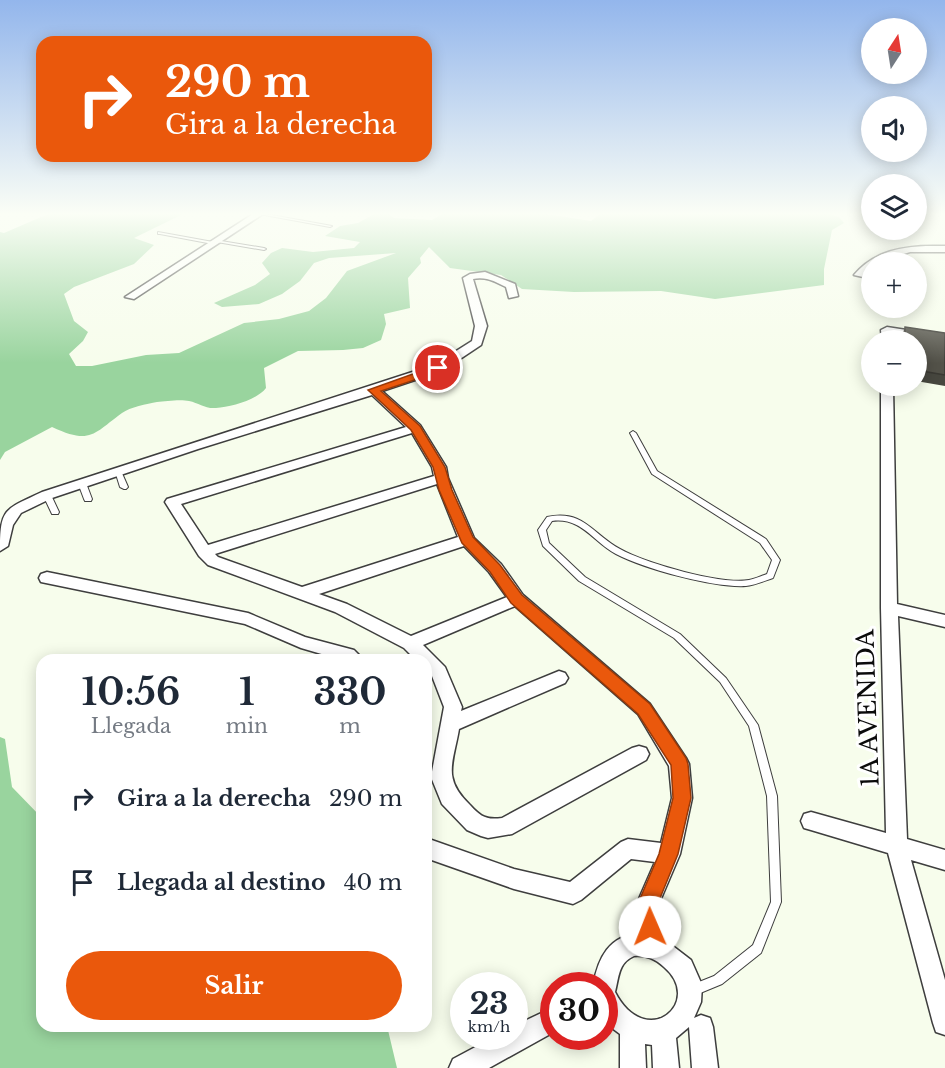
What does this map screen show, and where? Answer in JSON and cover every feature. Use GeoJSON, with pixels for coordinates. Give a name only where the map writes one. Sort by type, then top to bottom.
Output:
{"type":"FeatureCollection","features":[{"type":"Feature","properties":{"kind":"street"},"geometry":{"type":"LineString","coordinates":[[130,297],[181,264]]}},
{"type":"Feature","properties":{"kind":"street"},"geometry":{"type":"LineString","coordinates":[[859,275],[869,264]]}},
{"type":"Feature","properties":{"kind":"street"},"geometry":{"type":"LineString","coordinates":[[0,546],[6,525],[16,510],[47,495],[438,368],[477,343],[481,326],[468,278],[472,275],[496,278],[511,286],[513,296]]}},
{"type":"Feature","properties":{"kind":"street"},"geometry":{"type":"LineString","coordinates":[[927,338],[945,339]]}},
{"type":"Feature","properties":{"kind":"street"},"geometry":{"type":"LineString","coordinates":[[374,390],[415,428],[439,467],[441,478],[467,540],[495,568],[517,599],[644,709],[679,764],[682,798],[669,854],[646,908],[655,947]]}},
{"type":"Feature","properties":{"kind":"street","name":"1A AVENIDA"},"geometry":{"type":"LineString","coordinates":[[887,396],[889,608],[897,846],[945,1023]]}},
{"type":"Feature","properties":{"kind":"street"},"geometry":{"type":"LineString","coordinates":[[415,428],[172,502],[204,552],[213,561],[341,608],[410,643],[421,654]]}},
{"type":"Feature","properties":{"kind":"street"},"geometry":{"type":"LineString","coordinates":[[204,552],[441,478]]}},
{"type":"Feature","properties":{"kind":"street"},"geometry":{"type":"LineString","coordinates":[[303,593],[467,540]]}},
{"type":"Feature","properties":{"kind":"street"},"geometry":{"type":"LineString","coordinates":[[47,578],[248,619],[301,642],[344,654]]}},
{"type":"Feature","properties":{"kind":"street"},"geometry":{"type":"LineString","coordinates":[[410,643],[517,599]]}},
{"type":"Feature","properties":{"kind":"street"},"geometry":{"type":"LineString","coordinates":[[889,608],[945,621]]}},
{"type":"Feature","properties":{"kind":"street"},"geometry":{"type":"LineString","coordinates":[[432,665],[439,672],[453,707],[441,777],[449,798],[474,823],[488,829],[505,827],[639,754]]}},
{"type":"Feature","properties":{"kind":"street"},"geometry":{"type":"LineString","coordinates":[[450,724],[559,678]]}},
{"type":"Feature","properties":{"kind":"street"},"geometry":{"type":"LineString","coordinates":[[811,821],[945,860]]}},
{"type":"Feature","properties":{"kind":"street"},"geometry":{"type":"LineString","coordinates":[[432,850],[514,879],[573,893],[628,849],[669,854]]}},
{"type":"Feature","properties":{"kind":"street"},"geometry":{"type":"LineString","coordinates":[[607,972],[608,962],[620,950],[636,944],[655,947],[671,956],[684,972],[690,991],[688,1010],[679,1025],[663,1034],[647,1035],[632,1030],[618,1019]]}},
{"type":"Feature","properties":{"kind":"street"},"geometry":{"type":"LineString","coordinates":[[462,1068],[501,1049],[540,1025]]}},
{"type":"Feature","properties":{"kind":"street"},"geometry":{"type":"LineString","coordinates":[[701,1027],[705,1068]]}},
{"type":"Feature","properties":{"kind":"street"},"geometry":{"type":"LineString","coordinates":[[632,1030],[633,1068]]}},
{"type":"Feature","properties":{"kind":"street"},"geometry":{"type":"LineString","coordinates":[[663,1034],[666,1068]]}},
{"type":"Feature","properties":{"kind":"lane"},"geometry":{"type":"LineString","coordinates":[[633,433],[654,472],[763,541],[776,560],[770,576],[748,583],[716,580],[647,562],[617,551],[573,518],[550,519],[542,531],[546,544],[582,579],[677,636],[723,680],[753,725],[772,796],[776,902],[757,949],[718,980],[690,991]]}},
{"type":"Feature","properties":{"kind":"lane"},"geometry":{"type":"LineString","coordinates":[[118,471],[123,487]]}},
{"type":"Feature","properties":{"kind":"lane"},"geometry":{"type":"LineString","coordinates":[[82,483],[88,499]]}},
{"type":"Feature","properties":{"kind":"lane"},"geometry":{"type":"LineString","coordinates":[[47,495],[55,512]]}},
{"type":"Feature","properties":{"kind":"green space"},"geometry":{"type":"Polygon","coordinates":[[[0,264],[134,264],[74,287],[64,294],[74,321],[88,332],[83,341],[69,354],[76,366],[92,366],[146,355],[179,353],[244,323],[279,319],[309,311],[326,298],[347,271],[366,264],[420,264],[408,278],[410,308],[384,314],[386,324],[381,340],[363,348],[298,351],[264,368],[266,388],[256,396],[236,404],[212,408],[178,400],[134,407],[91,435],[75,435],[52,427],[5,452],[0,460],[0,264]]]}},
{"type":"Feature","properties":{"kind":"green space"},"geometry":{"type":"Polygon","coordinates":[[[263,264],[313,264],[300,281],[282,294],[259,304],[222,307],[214,303],[255,285],[270,274],[263,264]]]}},
{"type":"Feature","properties":{"kind":"green space"},"geometry":{"type":"Polygon","coordinates":[[[446,264],[825,264],[824,285],[715,299],[661,291],[574,292],[522,289],[501,275],[450,268],[446,264]]]}},
{"type":"Feature","properties":{"kind":"green space"},"geometry":{"type":"Polygon","coordinates":[[[0,737],[5,739],[12,787],[36,812],[36,1032],[388,1032],[397,1068],[0,1068],[0,737]]]}},
{"type":"Feature","properties":{"kind":"building"},"geometry":{"type":"Polygon","coordinates":[[[905,327],[925,330],[905,330],[905,327]]]}},
{"type":"Feature","properties":{"kind":"building"},"geometry":{"type":"Polygon","coordinates":[[[927,330],[945,333],[945,375],[927,372],[927,330]]]}},
{"type":"Feature","properties":{"kind":"route"},"geometry":{"type":"LineString","coordinates":[[438,368],[374,390],[415,428],[439,467],[445,490],[467,540],[495,568],[517,599],[644,709],[679,764],[682,798],[669,854],[646,908],[650,927]]}}]}
